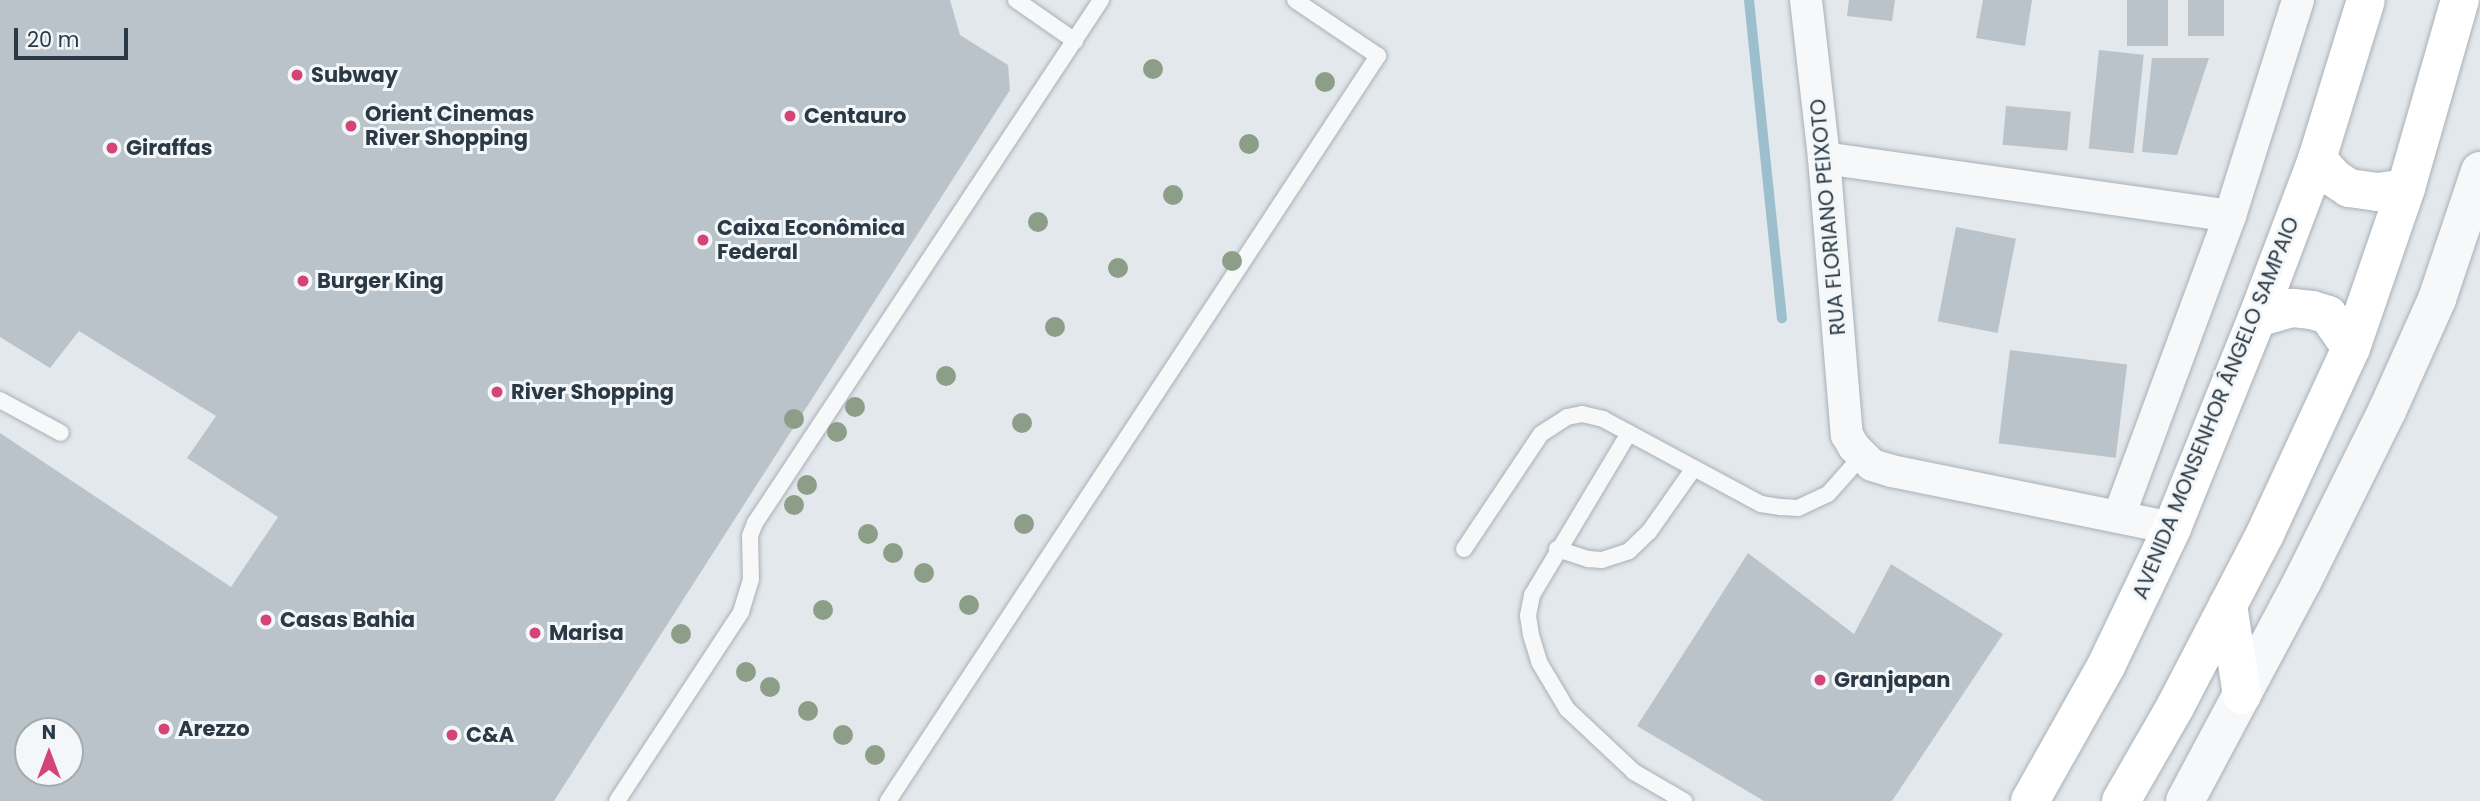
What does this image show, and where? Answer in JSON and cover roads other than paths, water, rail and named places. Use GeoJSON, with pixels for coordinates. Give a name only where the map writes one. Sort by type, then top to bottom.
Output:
{"type":"FeatureCollection","features":[{"type":"Feature","properties":{"kind":"main road","name":"AVENIDA MONSENHOR ÂNGELO SAMPAIO"},"geometry":{"type":"LineString","coordinates":[[2030,801],[2106,666],[2172,528],[2257,318],[2317,159],[2366,0]]}},
{"type":"Feature","properties":{"kind":"main road"},"geometry":{"type":"LineString","coordinates":[[2121,801],[2265,534],[2351,348],[2406,188],[2460,0]]}},
{"type":"Feature","properties":{"kind":"main road"},"geometry":{"type":"LineString","coordinates":[[2317,159],[2349,188],[2378,192],[2406,188]]}},
{"type":"Feature","properties":{"kind":"main road"},"geometry":{"type":"LineString","coordinates":[[2257,318],[2293,308],[2320,312],[2328,315],[2351,348]]}},
{"type":"Feature","properties":{"kind":"main road"},"geometry":{"type":"LineString","coordinates":[[2228,605],[2242,695]]}},
{"type":"Feature","properties":{"kind":"street","name":"RUA FLORIANO PEIXOTO"},"geometry":{"type":"LineString","coordinates":[[1806,0],[1854,446]]}},
{"type":"Feature","properties":{"kind":"street"},"geometry":{"type":"LineString","coordinates":[[2119,516],[2230,216],[2298,0]]}},
{"type":"Feature","properties":{"kind":"street"},"geometry":{"type":"LineString","coordinates":[[1824,158],[2230,216]]}},
{"type":"Feature","properties":{"kind":"street"},"geometry":{"type":"LineString","coordinates":[[2185,801],[2388,411],[2473,220],[2480,171]]}},
{"type":"Feature","properties":{"kind":"street"},"geometry":{"type":"LineString","coordinates":[[1854,446],[1892,471],[2172,528]]}},
{"type":"Feature","properties":{"kind":"lane"},"geometry":{"type":"LineString","coordinates":[[1016,0],[1075,41]]}},
{"type":"Feature","properties":{"kind":"lane"},"geometry":{"type":"LineString","coordinates":[[617,801],[741,612],[751,579],[750,536],[755,523],[1101,0]]}},
{"type":"Feature","properties":{"kind":"lane"},"geometry":{"type":"LineString","coordinates":[[888,801],[1378,57],[1295,0]]}},
{"type":"Feature","properties":{"kind":"lane"},"geometry":{"type":"LineString","coordinates":[[0,400],[61,433]]}},
{"type":"Feature","properties":{"kind":"lane"},"geometry":{"type":"LineString","coordinates":[[1464,550],[1530,449],[1549,426],[1567,417],[1582,414],[1603,419],[1761,504],[1798,508],[1828,494],[1854,446]]}},
{"type":"Feature","properties":{"kind":"lane"},"geometry":{"type":"LineString","coordinates":[[1629,433],[1532,595],[1528,616],[1539,662],[1567,709],[1634,772],[1684,801]]}},
{"type":"Feature","properties":{"kind":"lane"},"geometry":{"type":"LineString","coordinates":[[1558,549],[1588,559],[1602,560],[1629,551],[1648,533],[1694,468]]}},
{"type":"Feature","properties":{"kind":"waterway"},"geometry":{"type":"LineString","coordinates":[[1749,0],[1782,318]]}},
{"type":"Feature","properties":{"kind":"place","name":"Subway"},"geometry":{"type":"Point","coordinates":[297,75]}},
{"type":"Feature","properties":{"kind":"place","name":"Centauro"},"geometry":{"type":"Point","coordinates":[790,116]}},
{"type":"Feature","properties":{"kind":"place","name":"Orient Cinemas River Shopping"},"geometry":{"type":"Point","coordinates":[351,126]}},
{"type":"Feature","properties":{"kind":"place","name":"Giraffas"},"geometry":{"type":"Point","coordinates":[112,148]}},
{"type":"Feature","properties":{"kind":"place","name":"Caixa Econômica Federal"},"geometry":{"type":"Point","coordinates":[703,240]}},
{"type":"Feature","properties":{"kind":"place","name":"Burger King"},"geometry":{"type":"Point","coordinates":[303,281]}},
{"type":"Feature","properties":{"kind":"place","name":"River Shopping"},"geometry":{"type":"Point","coordinates":[497,392]}},
{"type":"Feature","properties":{"kind":"place","name":"Casas Bahia"},"geometry":{"type":"Point","coordinates":[266,620]}},
{"type":"Feature","properties":{"kind":"place","name":"Marisa"},"geometry":{"type":"Point","coordinates":[535,633]}},
{"type":"Feature","properties":{"kind":"place","name":"Granjapan"},"geometry":{"type":"Point","coordinates":[1820,680]}},
{"type":"Feature","properties":{"kind":"place","name":"Arezzo"},"geometry":{"type":"Point","coordinates":[164,729]}},
{"type":"Feature","properties":{"kind":"place","name":"C&A"},"geometry":{"type":"Point","coordinates":[452,735]}}]}
